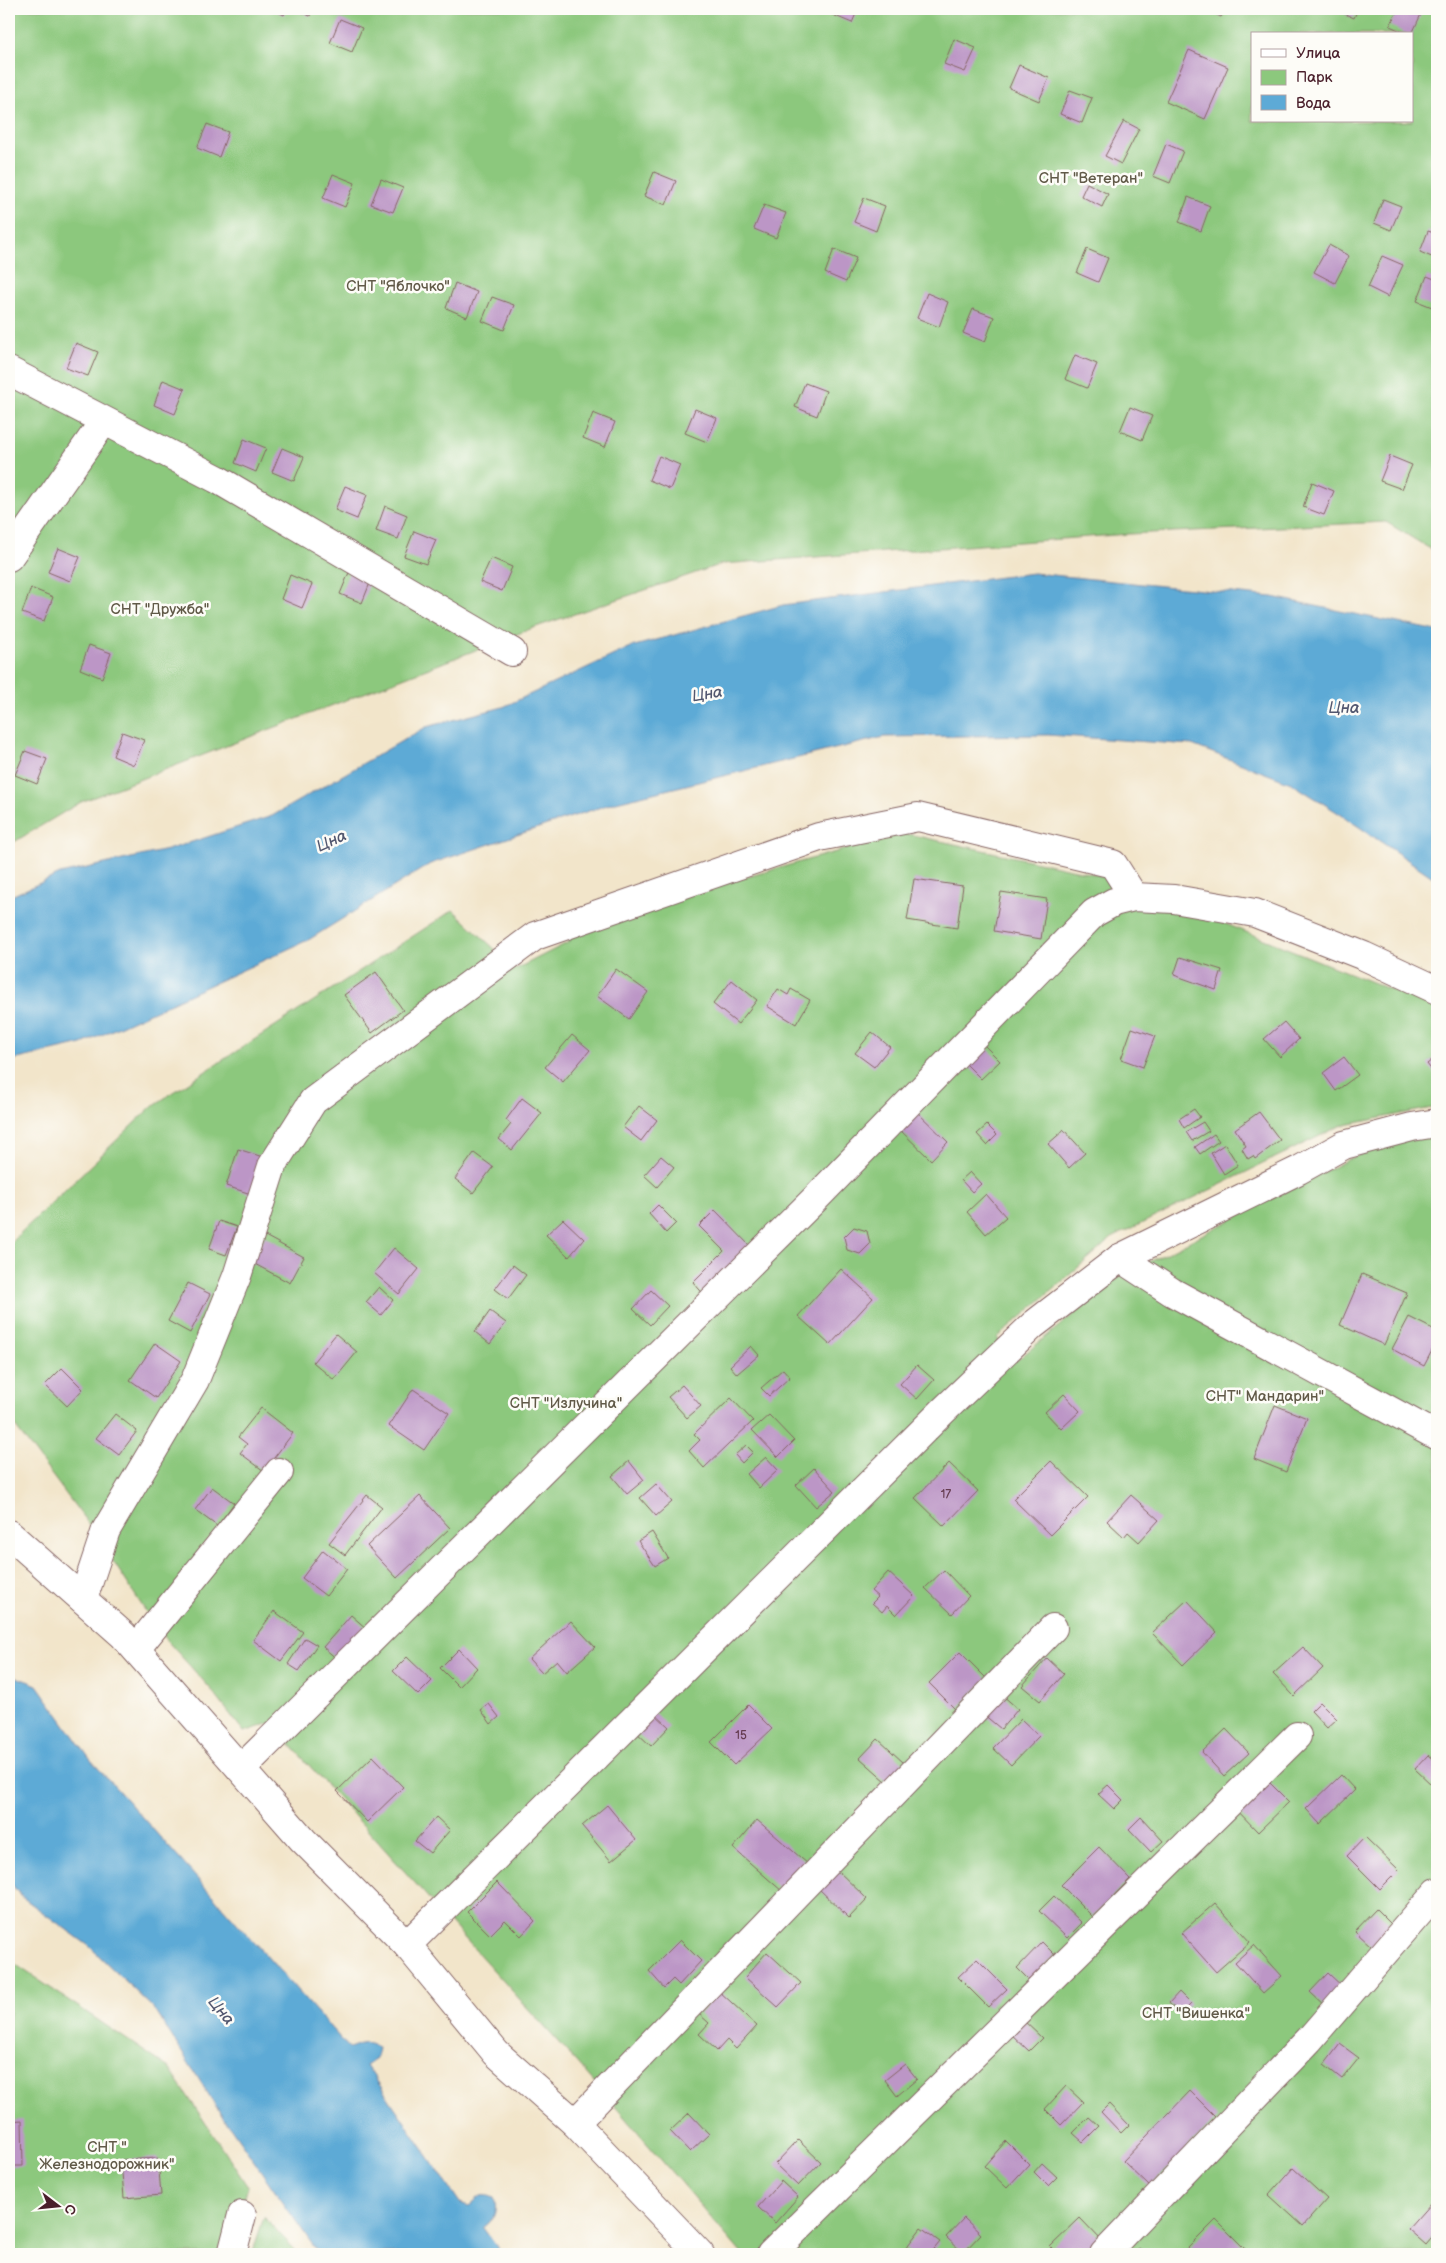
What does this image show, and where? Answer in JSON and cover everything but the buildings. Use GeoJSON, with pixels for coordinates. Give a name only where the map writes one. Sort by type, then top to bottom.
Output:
{"type":"FeatureCollection","features":[{"type":"Feature","properties":{"kind":"street"},"geometry":{"type":"LineString","coordinates":[[9,372],[217,479],[512,652]]}},
{"type":"Feature","properties":{"kind":"street"},"geometry":{"type":"LineString","coordinates":[[9,557],[104,421]]}},
{"type":"Feature","properties":{"kind":"street"},"geometry":{"type":"LineString","coordinates":[[83,1599],[106,1530],[195,1380],[237,1276],[272,1166],[313,1101],[535,936],[652,897],[819,837],[918,817],[1113,864],[1134,897]]}},
{"type":"Feature","properties":{"kind":"street"},"geometry":{"type":"LineString","coordinates":[[241,1769],[814,1200],[1094,913],[1114,902],[1134,897],[1174,900],[1255,913],[1364,956],[1437,990]]}},
{"type":"Feature","properties":{"kind":"street"},"geometry":{"type":"LineString","coordinates":[[407,1945],[943,1411],[1033,1325],[1120,1258],[1299,1170],[1344,1145],[1425,1125],[1437,1143]]}},
{"type":"Feature","properties":{"kind":"street"},"geometry":{"type":"LineString","coordinates":[[1120,1258],[1172,1292],[1437,1436]]}},
{"type":"Feature","properties":{"kind":"street"},"geometry":{"type":"LineString","coordinates":[[136,1649],[279,1472]]}},
{"type":"Feature","properties":{"kind":"street"},"geometry":{"type":"LineString","coordinates":[[9,1534],[124,1635],[303,1840],[407,1945],[496,2053],[575,2122],[700,2254]]}},
{"type":"Feature","properties":{"kind":"street"},"geometry":{"type":"LineString","coordinates":[[575,2122],[1053,1628]]}},
{"type":"Feature","properties":{"kind":"street"},"geometry":{"type":"LineString","coordinates":[[771,2254],[1297,1736]]}},
{"type":"Feature","properties":{"kind":"street"},"geometry":{"type":"LineString","coordinates":[[1104,2254],[1309,2040],[1437,1892]]}},
{"type":"Feature","properties":{"kind":"street"},"geometry":{"type":"LineString","coordinates":[[232,2254],[242,2215]]}},
{"type":"Feature","properties":{"kind":"green space"},"geometry":{"type":"Polygon","coordinates":[[[9,9],[1437,9],[1437,553],[1386,522],[1129,534],[722,564],[533,628],[81,802],[9,845],[9,9]]]}},
{"type":"Feature","properties":{"kind":"green space","name":"СНТ \"Излучина\""},"geometry":{"type":"Polygon","coordinates":[[[903,833],[1108,877],[1437,1008],[1437,1107],[1340,1126],[1112,1238],[997,1338],[1016,1361],[1118,1278],[1351,1158],[1409,1135],[1437,1128],[1437,2254],[742,2254],[595,2083],[271,1723],[244,1732],[209,1687],[160,1633],[90,1526],[9,1418],[9,1244],[151,1107],[453,910],[516,969],[569,942],[566,928],[903,833]]]}},
{"type":"Feature","properties":{"kind":"green space","name":"СНТ \" Железнодорожник\""},"geometry":{"type":"Polygon","coordinates":[[[9,1960],[169,2068],[248,2187],[226,2254],[9,2254],[9,1960]]]}},
{"type":"Feature","properties":{"kind":"green space"},"geometry":{"type":"Polygon","coordinates":[[[264,2217],[299,2254],[252,2254],[264,2217]]]}},
{"type":"Feature","properties":{"kind":"water","name":"Цна"},"geometry":{"type":"Polygon","coordinates":[[[1033,573],[1272,597],[1437,631],[1437,880],[1291,783],[1192,745],[1048,735],[884,737],[616,802],[430,864],[310,939],[82,1044],[9,1061],[9,897],[60,874],[167,850],[272,816],[426,727],[503,707],[631,647],[783,605],[1033,573]]]}},
{"type":"Feature","properties":{"kind":"water","name":"Цна"},"geometry":{"type":"Polygon","coordinates":[[[9,1674],[37,1685],[90,1759],[349,2048],[367,2043],[378,2048],[376,2058],[366,2065],[460,2203],[469,2206],[483,2196],[494,2198],[496,2207],[494,2215],[483,2228],[502,2254],[319,2254],[221,2114],[155,2010],[89,1946],[22,1897],[9,1881],[9,1674]]]}},
{"type":"Feature","properties":{"kind":"park label","name":"СНТ \"Ветеран\""},"geometry":{"type":"Point","coordinates":[1091,178]}},
{"type":"Feature","properties":{"kind":"park label","name":"СНТ \"Яблочко\""},"geometry":{"type":"Point","coordinates":[398,286]}},
{"type":"Feature","properties":{"kind":"park label","name":"СНТ \"Дружба\""},"geometry":{"type":"Point","coordinates":[160,609]}},
{"type":"Feature","properties":{"kind":"park label","name":"СНТ\" Мандарин\""},"geometry":{"type":"Point","coordinates":[1265,1396]}},
{"type":"Feature","properties":{"kind":"park label","name":"СНТ \"Вишенка\""},"geometry":{"type":"Point","coordinates":[1196,2013]}}]}
